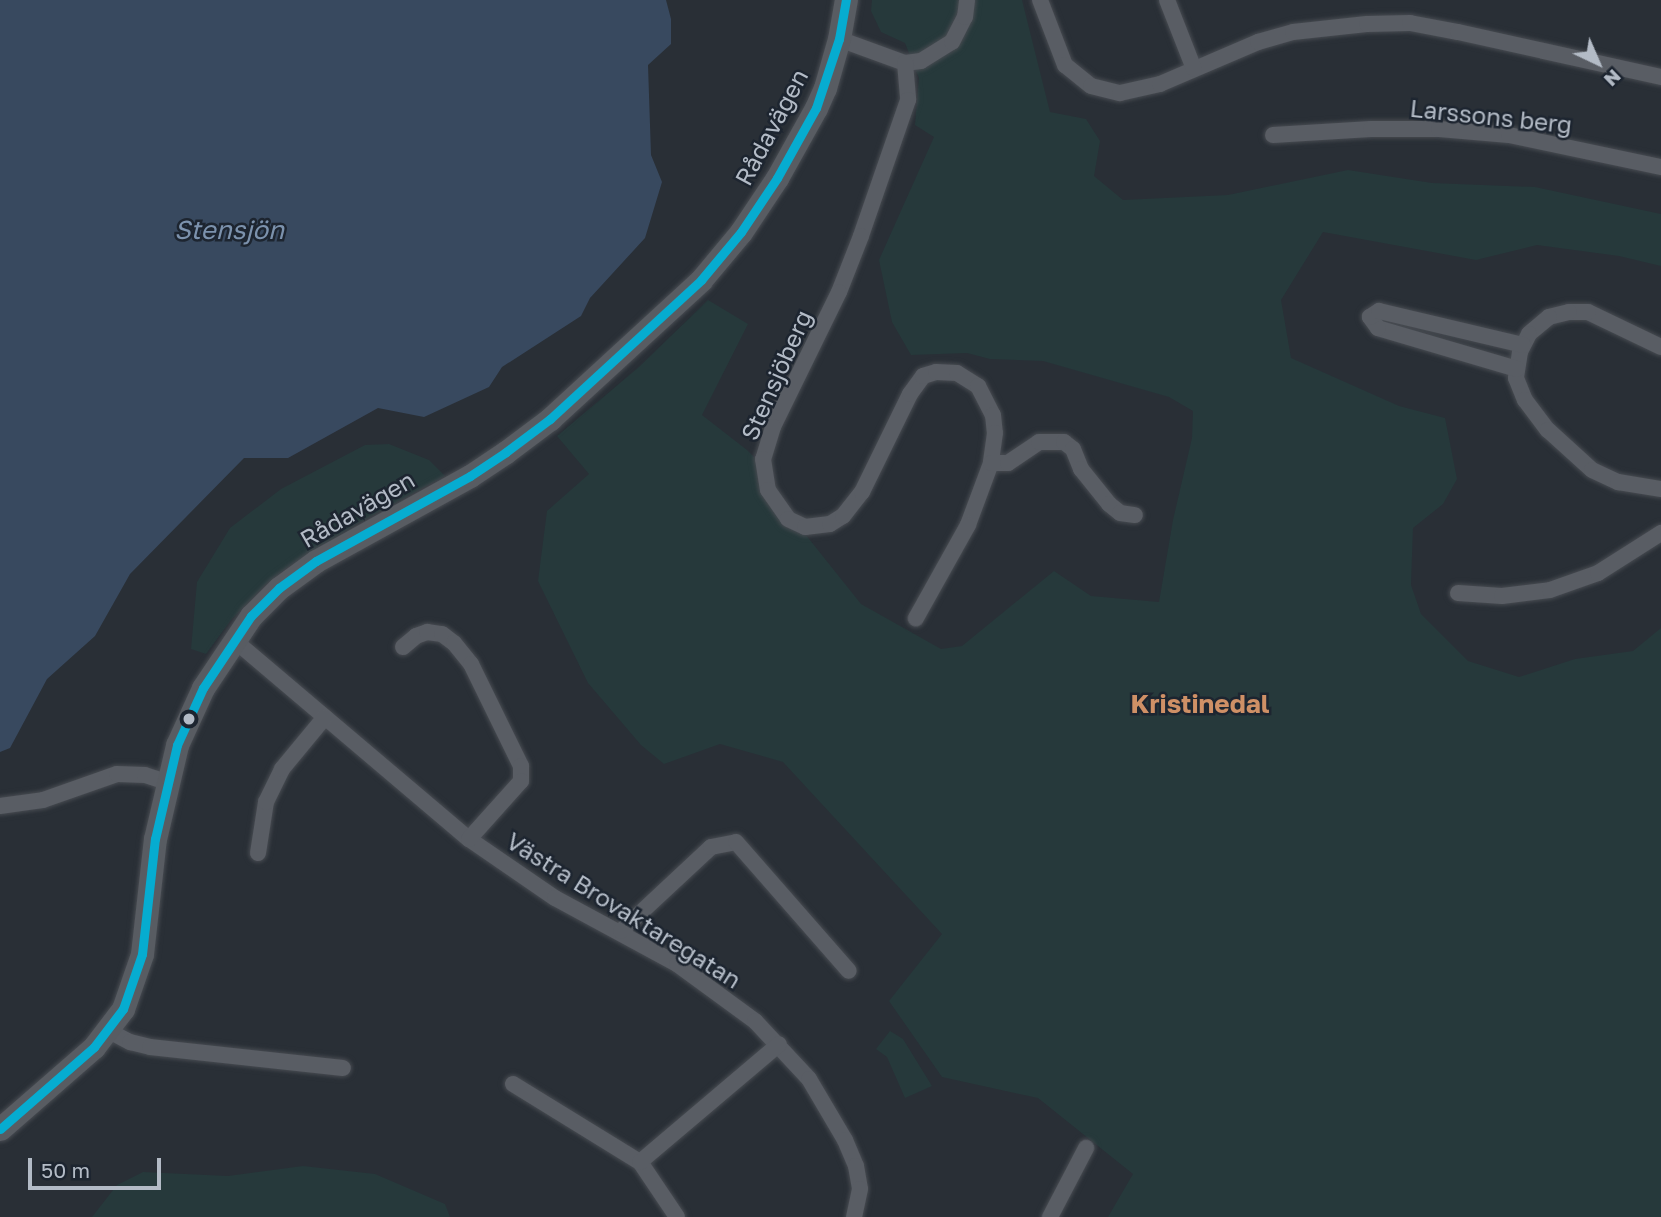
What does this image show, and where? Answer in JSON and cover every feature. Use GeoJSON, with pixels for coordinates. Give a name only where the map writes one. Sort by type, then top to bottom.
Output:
{"type":"FeatureCollection","features":[{"type":"Feature","properties":{"kind":"street","name":"Rådavägen"},"geometry":{"type":"LineString","coordinates":[[0,1129],[74,1067],[109,1031],[131,991],[142,954],[156,839],[177,746],[194,709],[234,640],[263,603],[316,561],[470,476],[550,419],[701,280],[741,232],[795,147],[825,88],[839,39],[846,0]]}},
{"type":"Feature","properties":{"kind":"street"},"geometry":{"type":"LineString","coordinates":[[839,39],[905,63],[921,61],[952,43],[965,17],[967,0]]}},
{"type":"Feature","properties":{"kind":"street"},"geometry":{"type":"LineString","coordinates":[[1040,0],[1065,65],[1091,86],[1120,93],[1160,85],[1246,46],[1293,33],[1367,23],[1410,23],[1661,77]]}},
{"type":"Feature","properties":{"kind":"street"},"geometry":{"type":"LineString","coordinates":[[1167,0],[1195,69]]}},
{"type":"Feature","properties":{"kind":"street","name":"Stensjöberg"},"geometry":{"type":"LineString","coordinates":[[905,63],[908,100],[902,118],[839,292],[773,427],[764,458],[764,475],[778,507],[788,519],[805,527],[830,524],[843,516],[862,492],[919,381],[936,372],[957,373],[968,378],[988,401],[995,433],[991,463],[968,524],[916,618]]}},
{"type":"Feature","properties":{"kind":"street","name":"Larssons berg"},"geometry":{"type":"LineString","coordinates":[[1273,135],[1371,129],[1439,129],[1509,135],[1661,167]]}},
{"type":"Feature","properties":{"kind":"street"},"geometry":{"type":"LineString","coordinates":[[1517,369],[1378,328],[1370,317],[1379,312],[1523,345]]}},
{"type":"Feature","properties":{"kind":"street"},"geometry":{"type":"LineString","coordinates":[[1661,347],[1588,313],[1569,312],[1549,317],[1529,334],[1523,345],[1517,369],[1519,388],[1534,413],[1562,444],[1592,470],[1618,482],[1661,489]]}},
{"type":"Feature","properties":{"kind":"street"},"geometry":{"type":"LineString","coordinates":[[991,463],[1008,463],[1039,442],[1063,442],[1073,449],[1081,468],[1109,504],[1120,513],[1135,515]]}},
{"type":"Feature","properties":{"kind":"street"},"geometry":{"type":"LineString","coordinates":[[1458,593],[1502,596],[1550,590],[1598,573],[1661,533]]}},
{"type":"Feature","properties":{"kind":"street"},"geometry":{"type":"LineString","coordinates":[[403,647],[416,636],[428,632],[442,634],[454,643],[471,664],[521,766],[521,780],[469,839]]}},
{"type":"Feature","properties":{"kind":"street","name":"Västra Brovaktaregatan"},"geometry":{"type":"LineString","coordinates":[[234,640],[469,839],[555,898],[621,931],[714,988],[779,1044],[809,1079],[845,1140],[856,1166],[860,1189],[854,1217]]}},
{"type":"Feature","properties":{"kind":"street"},"geometry":{"type":"LineString","coordinates":[[258,853],[266,802],[282,769],[325,716]]}},
{"type":"Feature","properties":{"kind":"street"},"geometry":{"type":"LineString","coordinates":[[0,806],[43,800],[117,774],[145,775],[167,782]]}},
{"type":"Feature","properties":{"kind":"street"},"geometry":{"type":"LineString","coordinates":[[621,931],[711,847],[736,842],[849,971]]}},
{"type":"Feature","properties":{"kind":"street"},"geometry":{"type":"LineString","coordinates":[[109,1031],[130,1042],[150,1047],[343,1068]]}},
{"type":"Feature","properties":{"kind":"street"},"geometry":{"type":"LineString","coordinates":[[640,1162],[779,1044]]}},
{"type":"Feature","properties":{"kind":"street"},"geometry":{"type":"LineString","coordinates":[[513,1084],[640,1162],[677,1217]]}},
{"type":"Feature","properties":{"kind":"street"},"geometry":{"type":"LineString","coordinates":[[1050,1217],[1086,1147]]}},
{"type":"Feature","properties":{"kind":"shaded area"},"geometry":{"type":"Polygon","coordinates":[[[872,0],[1022,0],[1050,112],[1086,119],[1100,141],[1094,176],[1123,200],[1228,195],[1348,170],[1432,183],[1535,187],[1661,214],[1661,266],[1619,256],[1537,245],[1476,260],[1323,232],[1281,300],[1291,358],[1399,406],[1445,418],[1457,479],[1443,504],[1413,528],[1411,585],[1421,614],[1468,661],[1519,677],[1575,659],[1633,651],[1661,628],[1661,1217],[1108,1217],[1133,1174],[1038,1098],[942,1077],[889,1001],[942,934],[783,762],[720,744],[664,764],[641,745],[588,683],[538,581],[547,511],[589,474],[557,436],[639,367],[708,300],[748,324],[702,415],[747,450],[770,473],[770,490],[861,604],[941,649],[962,646],[1054,571],[1091,596],[1159,602],[1173,520],[1192,438],[1193,411],[1169,397],[1043,361],[990,359],[967,353],[911,355],[892,322],[879,260],[934,137],[915,125],[919,78],[905,43],[881,32],[871,11],[872,0]]]}},
{"type":"Feature","properties":{"kind":"shaded area"},"geometry":{"type":"Polygon","coordinates":[[[389,444],[429,460],[445,476],[355,525],[288,567],[266,584],[231,620],[206,654],[191,649],[197,582],[230,528],[281,489],[365,445],[389,444]]]}},
{"type":"Feature","properties":{"kind":"shaded area"},"geometry":{"type":"Polygon","coordinates":[[[890,1031],[903,1039],[932,1086],[905,1098],[887,1057],[876,1049],[890,1031]]]}},
{"type":"Feature","properties":{"kind":"shaded area"},"geometry":{"type":"Polygon","coordinates":[[[303,1166],[375,1174],[445,1204],[450,1217],[92,1217],[117,1185],[143,1172],[228,1176],[303,1166]]]}},
{"type":"Feature","properties":{"kind":"water","name":"Stensjön"},"geometry":{"type":"Polygon","coordinates":[[[0,0],[666,0],[671,19],[671,44],[648,65],[651,155],[662,182],[645,238],[590,298],[581,316],[502,367],[489,387],[424,417],[378,408],[288,458],[244,458],[130,574],[95,636],[47,679],[10,748],[0,752],[0,0]]]}},
{"type":"Feature","properties":{"kind":"transit line"},"geometry":{"type":"LineString","coordinates":[[0,1129],[94,1047],[123,1009],[142,954],[155,839],[177,745],[203,688],[251,616],[279,588],[316,561],[470,476],[506,452],[550,419],[701,280],[741,232],[777,178],[816,108],[839,39],[846,0]]}},
{"type":"Feature","properties":{"kind":"district","name":"Kristinedal"},"geometry":{"type":"Point","coordinates":[1200,704]}}]}
